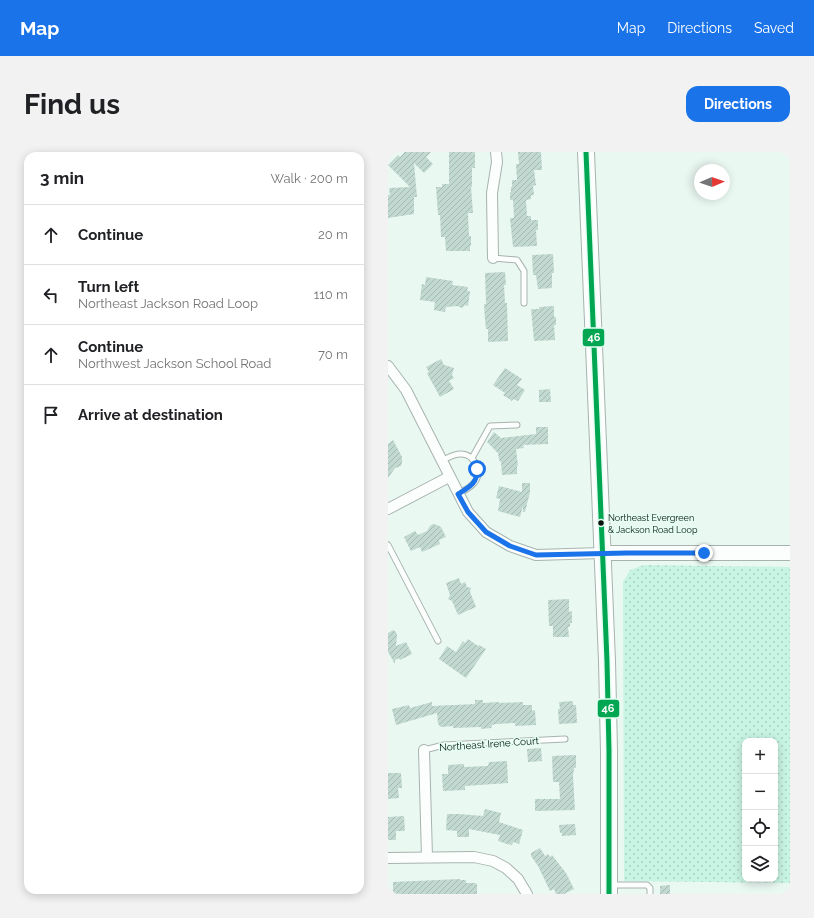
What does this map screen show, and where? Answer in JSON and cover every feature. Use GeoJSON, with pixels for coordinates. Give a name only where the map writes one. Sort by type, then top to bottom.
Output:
{"type":"FeatureCollection","features":[{"type":"Feature","properties":{"kind":"main road"},"geometry":{"type":"LineString","coordinates":[[586,152],[609,736],[609,890]]}},
{"type":"Feature","properties":{"kind":"main road"},"geometry":{"type":"LineString","coordinates":[[602,553],[790,553]]}},
{"type":"Feature","properties":{"kind":"street"},"geometry":{"type":"LineString","coordinates":[[494,258],[492,193],[497,162],[496,152]]}},
{"type":"Feature","properties":{"kind":"street"},"geometry":{"type":"LineString","coordinates":[[388,366],[406,390],[468,512],[486,532],[510,546],[536,555],[602,553]]}},
{"type":"Feature","properties":{"kind":"street"},"geometry":{"type":"LineString","coordinates":[[388,509],[449,477]]}},
{"type":"Feature","properties":{"kind":"street","name":"Northeast Irene Court"},"geometry":{"type":"LineString","coordinates":[[424,750],[427,857]]}},
{"type":"Feature","properties":{"kind":"street"},"geometry":{"type":"LineString","coordinates":[[388,858],[474,857],[493,861],[506,868],[518,879],[527,893]]}},
{"type":"Feature","properties":{"kind":"lane"},"geometry":{"type":"LineString","coordinates":[[494,258],[517,260],[524,271],[524,303]]}},
{"type":"Feature","properties":{"kind":"lane"},"geometry":{"type":"LineString","coordinates":[[472,458],[490,426],[517,425]]}},
{"type":"Feature","properties":{"kind":"lane"},"geometry":{"type":"LineString","coordinates":[[441,461],[457,454],[462,454],[472,458],[474,461],[477,469],[476,480],[473,484],[458,494]]}},
{"type":"Feature","properties":{"kind":"lane"},"geometry":{"type":"LineString","coordinates":[[388,545],[438,641]]}},
{"type":"Feature","properties":{"kind":"lane","name":"Northeast Irene Court"},"geometry":{"type":"LineString","coordinates":[[424,750],[444,745],[566,739]]}},
{"type":"Feature","properties":{"kind":"lane"},"geometry":{"type":"LineString","coordinates":[[609,890],[646,885],[650,888],[650,894]]}},
{"type":"Feature","properties":{"kind":"green space"},"geometry":{"type":"Polygon","coordinates":[[[644,565],[790,567],[790,883],[624,881],[623,582],[630,570],[644,565]]]}},
{"type":"Feature","properties":{"kind":"building"},"geometry":{"type":"Polygon","coordinates":[[[404,152],[431,152],[426,157],[433,164],[424,173],[414,163],[417,197],[414,197],[414,214],[388,218],[388,195],[390,195],[389,188],[410,187],[388,165],[398,155],[400,157],[404,152]]]}},
{"type":"Feature","properties":{"kind":"building"},"geometry":{"type":"Polygon","coordinates":[[[449,152],[475,152],[475,168],[472,168],[471,187],[473,213],[468,213],[469,236],[471,236],[470,251],[446,251],[445,237],[441,237],[436,187],[442,187],[442,184],[449,184],[449,152]]]}},
{"type":"Feature","properties":{"kind":"building"},"geometry":{"type":"Polygon","coordinates":[[[518,152],[541,152],[542,170],[534,170],[536,185],[533,186],[534,195],[531,195],[531,199],[526,200],[527,216],[531,216],[531,220],[538,220],[538,230],[536,230],[537,246],[513,247],[510,218],[514,218],[513,200],[510,200],[510,192],[512,180],[517,180],[516,164],[519,164],[518,152]]]}},
{"type":"Feature","properties":{"kind":"building"},"geometry":{"type":"Polygon","coordinates":[[[553,254],[554,273],[552,273],[552,288],[538,289],[536,275],[533,275],[532,255],[553,254]]]}},
{"type":"Feature","properties":{"kind":"building"},"geometry":{"type":"Polygon","coordinates":[[[505,272],[506,285],[504,285],[505,303],[507,303],[508,341],[488,342],[488,329],[486,329],[484,304],[486,304],[485,273],[505,272]]]}},
{"type":"Feature","properties":{"kind":"building"},"geometry":{"type":"Polygon","coordinates":[[[426,277],[453,281],[452,285],[468,287],[467,291],[470,291],[468,306],[465,305],[462,308],[457,306],[446,307],[445,312],[434,310],[435,302],[420,300],[422,284],[425,285],[426,277]]]}},
{"type":"Feature","properties":{"kind":"building"},"geometry":{"type":"Polygon","coordinates":[[[554,306],[554,317],[556,317],[556,325],[554,325],[555,340],[534,341],[531,309],[554,306]]]}},
{"type":"Feature","properties":{"kind":"building"},"geometry":{"type":"Polygon","coordinates":[[[441,359],[444,365],[454,368],[452,375],[454,378],[449,381],[454,389],[440,397],[427,373],[429,372],[426,367],[441,359]]]}},
{"type":"Feature","properties":{"kind":"building"},"geometry":{"type":"Polygon","coordinates":[[[505,368],[522,379],[517,385],[525,390],[518,401],[513,399],[512,401],[503,395],[505,393],[493,385],[505,368]]]}},
{"type":"Feature","properties":{"kind":"building"},"geometry":{"type":"Polygon","coordinates":[[[550,389],[551,402],[539,402],[539,390],[550,389]]]}},
{"type":"Feature","properties":{"kind":"building"},"geometry":{"type":"Polygon","coordinates":[[[536,427],[548,427],[548,444],[523,445],[524,448],[516,449],[518,466],[517,474],[502,475],[501,462],[499,460],[498,453],[487,442],[494,432],[501,438],[536,434],[536,427]]]}},
{"type":"Feature","properties":{"kind":"building"},"geometry":{"type":"Polygon","coordinates":[[[393,440],[402,457],[402,462],[401,466],[395,468],[388,478],[388,444],[393,440]]]}},
{"type":"Feature","properties":{"kind":"building"},"geometry":{"type":"Polygon","coordinates":[[[522,483],[530,483],[530,492],[525,512],[523,512],[523,506],[520,517],[498,511],[500,499],[496,498],[499,486],[522,492],[522,483]]]}},
{"type":"Feature","properties":{"kind":"building"},"geometry":{"type":"Polygon","coordinates":[[[433,524],[441,527],[446,537],[439,540],[440,544],[422,552],[420,547],[411,551],[404,537],[415,531],[418,535],[427,531],[433,524]]]}},
{"type":"Feature","properties":{"kind":"building"},"geometry":{"type":"Polygon","coordinates":[[[459,578],[461,584],[465,582],[467,587],[471,588],[470,592],[476,607],[458,615],[452,601],[448,599],[450,595],[446,583],[459,578]]]}},
{"type":"Feature","properties":{"kind":"building"},"geometry":{"type":"Polygon","coordinates":[[[569,599],[569,612],[572,611],[572,623],[570,623],[570,627],[568,627],[569,637],[553,637],[553,626],[549,626],[548,600],[569,599]]]}},
{"type":"Feature","properties":{"kind":"building"},"geometry":{"type":"Polygon","coordinates":[[[393,630],[397,635],[396,646],[406,642],[412,654],[400,660],[399,658],[395,660],[395,664],[388,652],[388,633],[393,630]]]}},
{"type":"Feature","properties":{"kind":"building"},"geometry":{"type":"Polygon","coordinates":[[[468,639],[478,646],[479,645],[486,649],[466,678],[439,659],[447,646],[456,652],[463,641],[465,643],[468,639]]]}},
{"type":"Feature","properties":{"kind":"building"},"geometry":{"type":"Polygon","coordinates":[[[475,700],[483,700],[483,703],[523,702],[523,705],[532,705],[532,711],[535,710],[536,725],[515,726],[515,723],[496,724],[492,725],[491,728],[481,729],[481,727],[441,727],[438,724],[437,713],[396,725],[392,709],[409,705],[410,708],[432,702],[432,706],[475,704],[475,700]]]}},
{"type":"Feature","properties":{"kind":"building"},"geometry":{"type":"Polygon","coordinates":[[[573,701],[573,705],[576,705],[577,723],[559,724],[559,702],[573,701]]]}},
{"type":"Feature","properties":{"kind":"building"},"geometry":{"type":"Polygon","coordinates":[[[541,748],[542,761],[528,762],[527,749],[541,748]]]}},
{"type":"Feature","properties":{"kind":"building"},"geometry":{"type":"Polygon","coordinates":[[[576,755],[576,768],[574,768],[573,776],[575,810],[535,811],[535,799],[560,799],[559,782],[553,782],[552,756],[576,755]]]}},
{"type":"Feature","properties":{"kind":"building"},"geometry":{"type":"Polygon","coordinates":[[[507,761],[508,783],[465,786],[465,790],[443,791],[442,774],[448,774],[448,765],[464,764],[464,767],[488,766],[489,762],[507,761]]]}},
{"type":"Feature","properties":{"kind":"building"},"geometry":{"type":"Polygon","coordinates":[[[388,773],[401,773],[402,788],[398,788],[399,798],[388,799],[388,773]]]}},
{"type":"Feature","properties":{"kind":"building"},"geometry":{"type":"Polygon","coordinates":[[[485,809],[501,813],[499,822],[523,830],[519,844],[513,842],[512,845],[510,845],[498,841],[500,835],[469,829],[469,837],[457,837],[457,831],[446,830],[447,814],[483,816],[485,809]]]}},
{"type":"Feature","properties":{"kind":"building"},"geometry":{"type":"Polygon","coordinates":[[[404,816],[405,831],[396,831],[396,840],[388,840],[388,817],[404,816]]]}},
{"type":"Feature","properties":{"kind":"building"},"geometry":{"type":"Polygon","coordinates":[[[575,824],[576,835],[562,836],[559,825],[575,824]]]}},
{"type":"Feature","properties":{"kind":"building"},"geometry":{"type":"Polygon","coordinates":[[[540,848],[545,856],[548,854],[550,857],[552,855],[566,873],[574,889],[564,894],[556,894],[554,889],[550,891],[538,866],[531,856],[531,853],[540,848]]]}},
{"type":"Feature","properties":{"kind":"building"},"geometry":{"type":"Polygon","coordinates":[[[466,880],[466,883],[477,884],[477,894],[393,894],[393,882],[466,880]]]}},
{"type":"Feature","properties":{"kind":"building"},"geometry":{"type":"Polygon","coordinates":[[[670,885],[670,894],[660,894],[660,886],[670,885]]]}},
{"type":"Feature","properties":{"kind":"transit line","name":"46"},"geometry":{"type":"LineString","coordinates":[[586,152],[607,661],[609,751],[609,894]]}},
{"type":"Feature","properties":{"kind":"place","name":"Northeast Evergreen & Jackson Road Loop"},"geometry":{"type":"Point","coordinates":[601,523]}},
{"type":"Feature","properties":{"kind":"route"},"geometry":{"type":"LineString","coordinates":[[477,469],[478,475],[473,484],[458,494],[468,512],[486,532],[510,546],[536,555],[585,553],[704,553]]}}]}
